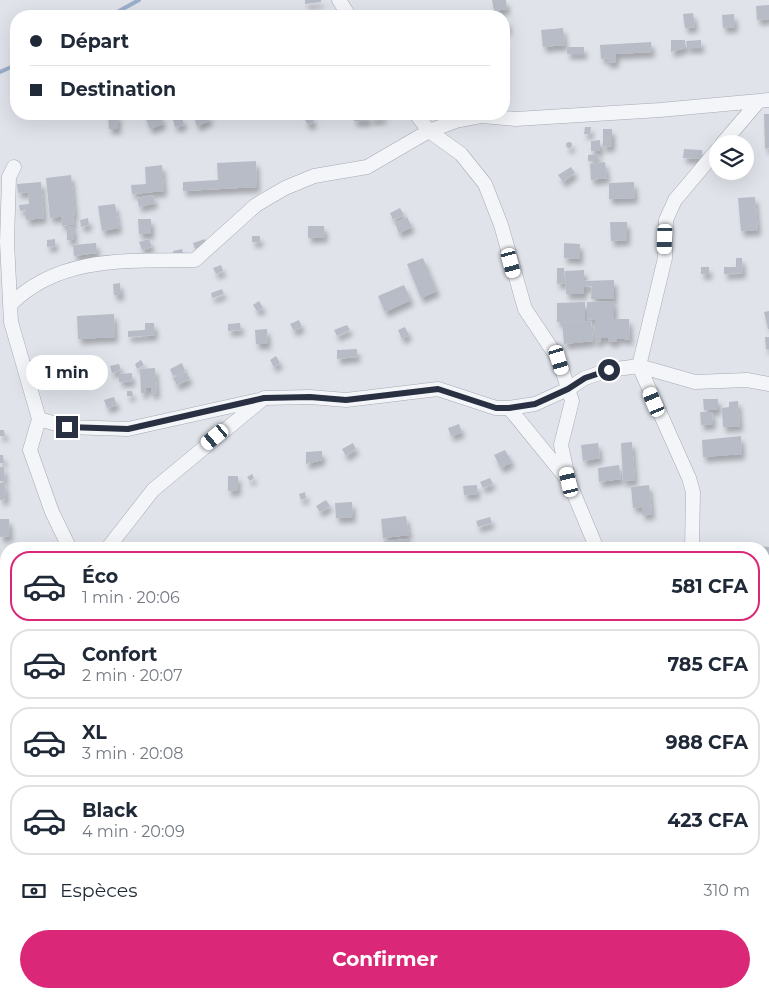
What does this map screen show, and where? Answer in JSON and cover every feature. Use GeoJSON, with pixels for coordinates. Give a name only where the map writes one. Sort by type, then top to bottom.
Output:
{"type":"FeatureCollection","features":[{"type":"Feature","properties":{"kind":"street"},"geometry":{"type":"LineString","coordinates":[[510,118],[764,101]]}},
{"type":"Feature","properties":{"kind":"street"},"geometry":{"type":"LineString","coordinates":[[731,135],[764,101]]}},
{"type":"Feature","properties":{"kind":"street"},"geometry":{"type":"LineString","coordinates":[[421,120],[429,131],[461,154],[485,184],[501,224],[525,309],[559,360],[572,401],[561,445],[569,482],[594,542]]}},
{"type":"Feature","properties":{"kind":"street"},"geometry":{"type":"LineString","coordinates":[[10,305],[25,289],[79,266],[115,261],[194,260],[256,205],[286,188],[314,176],[367,167],[429,131],[461,120]]}},
{"type":"Feature","properties":{"kind":"street"},"geometry":{"type":"LineString","coordinates":[[692,542],[693,492],[689,478],[639,366],[664,258],[666,220],[675,200],[709,160]]}},
{"type":"Feature","properties":{"kind":"street"},"geometry":{"type":"LineString","coordinates":[[14,167],[9,178],[7,242],[11,322],[38,419],[30,450],[52,512],[67,542]]}},
{"type":"Feature","properties":{"kind":"street"},"geometry":{"type":"LineString","coordinates":[[38,419],[67,427],[128,429],[264,398],[310,397],[346,400],[438,389],[496,408],[509,408],[535,404],[568,389],[585,378],[609,370],[639,366],[695,382],[747,380],[769,384]]}},
{"type":"Feature","properties":{"kind":"street"},"geometry":{"type":"LineString","coordinates":[[112,542],[153,490],[264,398]]}},
{"type":"Feature","properties":{"kind":"street"},"geometry":{"type":"LineString","coordinates":[[509,408],[569,482]]}},
{"type":"Feature","properties":{"kind":"building"},"geometry":{"type":"Polygon","coordinates":[[[305,0],[321,0],[321,2],[305,4],[305,0]]]}},
{"type":"Feature","properties":{"kind":"building"},"geometry":{"type":"Polygon","coordinates":[[[492,0],[506,0],[507,9],[494,10],[492,0]]]}},
{"type":"Feature","properties":{"kind":"building"},"geometry":{"type":"Polygon","coordinates":[[[769,5],[769,19],[757,20],[756,6],[769,5]]]}},
{"type":"Feature","properties":{"kind":"building"},"geometry":{"type":"Polygon","coordinates":[[[693,13],[695,27],[685,28],[683,14],[693,13]]]}},
{"type":"Feature","properties":{"kind":"building"},"geometry":{"type":"Polygon","coordinates":[[[734,14],[735,27],[723,28],[722,15],[734,14]]]}},
{"type":"Feature","properties":{"kind":"building"},"geometry":{"type":"Polygon","coordinates":[[[563,28],[565,45],[543,47],[541,30],[563,28]]]}},
{"type":"Feature","properties":{"kind":"building"},"geometry":{"type":"Polygon","coordinates":[[[671,40],[685,40],[685,48],[671,52],[671,40]]]}},
{"type":"Feature","properties":{"kind":"building"},"geometry":{"type":"Polygon","coordinates":[[[701,40],[701,48],[687,48],[686,41],[701,40]]]}},
{"type":"Feature","properties":{"kind":"building"},"geometry":{"type":"Polygon","coordinates":[[[651,42],[652,52],[616,54],[616,62],[607,63],[607,58],[601,59],[600,45],[651,42]]]}},
{"type":"Feature","properties":{"kind":"building"},"geometry":{"type":"Polygon","coordinates":[[[567,47],[584,47],[584,54],[567,54],[567,47]]]}},
{"type":"Feature","properties":{"kind":"building"},"geometry":{"type":"Polygon","coordinates":[[[764,114],[769,114],[769,148],[765,149],[764,114]]]}},
{"type":"Feature","properties":{"kind":"building"},"geometry":{"type":"Polygon","coordinates":[[[108,120],[118,120],[118,129],[109,129],[108,120]]]}},
{"type":"Feature","properties":{"kind":"building"},"geometry":{"type":"Polygon","coordinates":[[[146,120],[162,120],[163,124],[150,129],[146,120]]]}},
{"type":"Feature","properties":{"kind":"building"},"geometry":{"type":"Polygon","coordinates":[[[173,120],[183,120],[184,125],[175,127],[173,120]]]}},
{"type":"Feature","properties":{"kind":"building"},"geometry":{"type":"Polygon","coordinates":[[[195,120],[210,120],[197,126],[195,120]]]}},
{"type":"Feature","properties":{"kind":"building"},"geometry":{"type":"Polygon","coordinates":[[[305,120],[313,120],[314,122],[308,125],[305,120]]]}},
{"type":"Feature","properties":{"kind":"building"},"geometry":{"type":"Polygon","coordinates":[[[585,127],[591,127],[590,134],[584,134],[585,127]]]}},
{"type":"Feature","properties":{"kind":"building"},"geometry":{"type":"Polygon","coordinates":[[[603,129],[612,129],[612,146],[603,147],[603,129]]]}},
{"type":"Feature","properties":{"kind":"building"},"geometry":{"type":"Polygon","coordinates":[[[600,140],[600,151],[591,151],[591,141],[600,140]]]}},
{"type":"Feature","properties":{"kind":"building"},"geometry":{"type":"Polygon","coordinates":[[[569,142],[572,145],[569,148],[566,145],[569,142]]]}},
{"type":"Feature","properties":{"kind":"building"},"geometry":{"type":"Polygon","coordinates":[[[684,149],[702,150],[702,159],[683,158],[684,149]]]}},
{"type":"Feature","properties":{"kind":"building"},"geometry":{"type":"Polygon","coordinates":[[[598,154],[599,161],[588,161],[588,155],[598,154]]]}},
{"type":"Feature","properties":{"kind":"building"},"geometry":{"type":"Polygon","coordinates":[[[256,161],[257,187],[183,191],[183,182],[218,180],[217,163],[256,161]]]}},
{"type":"Feature","properties":{"kind":"building"},"geometry":{"type":"Polygon","coordinates":[[[605,162],[607,178],[591,180],[590,164],[605,162]]]}},
{"type":"Feature","properties":{"kind":"building"},"geometry":{"type":"Polygon","coordinates":[[[162,165],[164,191],[132,194],[131,185],[146,184],[145,167],[162,165]]]}},
{"type":"Feature","properties":{"kind":"building"},"geometry":{"type":"Polygon","coordinates":[[[571,167],[575,173],[563,182],[558,175],[571,167]]]}},
{"type":"Feature","properties":{"kind":"building"},"geometry":{"type":"Polygon","coordinates":[[[71,175],[75,215],[50,218],[46,178],[71,175]]]}},
{"type":"Feature","properties":{"kind":"building"},"geometry":{"type":"Polygon","coordinates":[[[41,182],[44,218],[26,220],[26,210],[20,211],[19,205],[29,204],[28,192],[18,193],[17,184],[41,182]]]}},
{"type":"Feature","properties":{"kind":"building"},"geometry":{"type":"Polygon","coordinates":[[[634,182],[635,198],[609,199],[609,183],[634,182]]]}},
{"type":"Feature","properties":{"kind":"building"},"geometry":{"type":"Polygon","coordinates":[[[153,195],[155,203],[139,207],[137,198],[153,195]]]}},
{"type":"Feature","properties":{"kind":"building"},"geometry":{"type":"Polygon","coordinates":[[[755,197],[758,230],[741,231],[738,198],[755,197]]]}},
{"type":"Feature","properties":{"kind":"building"},"geometry":{"type":"Polygon","coordinates":[[[115,204],[119,228],[102,231],[98,206],[115,204]]]}},
{"type":"Feature","properties":{"kind":"building"},"geometry":{"type":"Polygon","coordinates":[[[400,208],[404,215],[393,220],[390,213],[400,208]]]}},
{"type":"Feature","properties":{"kind":"building"},"geometry":{"type":"Polygon","coordinates":[[[73,216],[74,224],[62,226],[61,218],[73,216]]]}},
{"type":"Feature","properties":{"kind":"building"},"geometry":{"type":"Polygon","coordinates":[[[407,217],[412,227],[399,233],[395,223],[407,217]]]}},
{"type":"Feature","properties":{"kind":"building"},"geometry":{"type":"Polygon","coordinates":[[[88,218],[89,225],[81,227],[80,220],[88,218]]]}},
{"type":"Feature","properties":{"kind":"building"},"geometry":{"type":"Polygon","coordinates":[[[138,219],[151,219],[151,234],[139,234],[138,219]]]}},
{"type":"Feature","properties":{"kind":"building"},"geometry":{"type":"Polygon","coordinates":[[[610,222],[627,222],[627,240],[611,241],[610,222]]]}},
{"type":"Feature","properties":{"kind":"building"},"geometry":{"type":"Polygon","coordinates":[[[74,226],[74,240],[67,240],[67,227],[74,226]]]}},
{"type":"Feature","properties":{"kind":"building"},"geometry":{"type":"Polygon","coordinates":[[[308,226],[324,226],[325,237],[308,238],[308,226]]]}},
{"type":"Feature","properties":{"kind":"building"},"geometry":{"type":"Polygon","coordinates":[[[252,236],[260,236],[260,242],[252,242],[252,236]]]}},
{"type":"Feature","properties":{"kind":"building"},"geometry":{"type":"Polygon","coordinates":[[[55,239],[55,246],[47,247],[47,240],[55,239]]]}},
{"type":"Feature","properties":{"kind":"building"},"geometry":{"type":"Polygon","coordinates":[[[149,239],[152,247],[142,250],[139,242],[149,239]]]}},
{"type":"Feature","properties":{"kind":"building"},"geometry":{"type":"Polygon","coordinates":[[[205,239],[207,245],[195,249],[193,243],[205,239]]]}},
{"type":"Feature","properties":{"kind":"building"},"geometry":{"type":"Polygon","coordinates":[[[96,243],[97,253],[74,256],[73,245],[96,243]]]}},
{"type":"Feature","properties":{"kind":"building"},"geometry":{"type":"Polygon","coordinates":[[[564,243],[580,244],[580,259],[564,258],[564,243]]]}},
{"type":"Feature","properties":{"kind":"building"},"geometry":{"type":"Polygon","coordinates":[[[182,249],[184,256],[175,259],[173,251],[182,249]]]}},
{"type":"Feature","properties":{"kind":"building"},"geometry":{"type":"Polygon","coordinates":[[[423,258],[437,291],[421,298],[407,264],[423,258]]]}},
{"type":"Feature","properties":{"kind":"building"},"geometry":{"type":"Polygon","coordinates":[[[736,258],[742,258],[743,273],[724,274],[724,267],[736,267],[736,258]]]}},
{"type":"Feature","properties":{"kind":"building"},"geometry":{"type":"Polygon","coordinates":[[[221,265],[223,271],[216,274],[213,268],[221,265]]]}},
{"type":"Feature","properties":{"kind":"building"},"geometry":{"type":"Polygon","coordinates":[[[701,267],[709,267],[709,274],[701,274],[701,267]]]}},
{"type":"Feature","properties":{"kind":"building"},"geometry":{"type":"Polygon","coordinates":[[[557,268],[564,268],[565,283],[557,284],[557,268]]]}},
{"type":"Feature","properties":{"kind":"building"},"geometry":{"type":"Polygon","coordinates":[[[584,270],[584,281],[614,280],[614,299],[591,299],[592,286],[584,287],[584,294],[566,294],[565,271],[584,270]]]}},
{"type":"Feature","properties":{"kind":"building"},"geometry":{"type":"Polygon","coordinates":[[[120,283],[121,295],[114,295],[113,284],[120,283]]]}},
{"type":"Feature","properties":{"kind":"building"},"geometry":{"type":"Polygon","coordinates":[[[404,285],[411,300],[385,312],[378,296],[404,285]]]}},
{"type":"Feature","properties":{"kind":"building"},"geometry":{"type":"Polygon","coordinates":[[[222,289],[224,294],[212,298],[211,293],[222,289]]]}},
{"type":"Feature","properties":{"kind":"building"},"geometry":{"type":"Polygon","coordinates":[[[259,301],[263,308],[257,311],[253,305],[259,301]]]}},
{"type":"Feature","properties":{"kind":"building"},"geometry":{"type":"Polygon","coordinates":[[[614,301],[614,319],[629,319],[630,340],[617,338],[617,341],[608,342],[608,338],[601,338],[601,341],[595,342],[595,319],[587,320],[587,302],[614,301]]]}},
{"type":"Feature","properties":{"kind":"building"},"geometry":{"type":"Polygon","coordinates":[[[585,302],[585,321],[557,322],[557,303],[585,302]]]}},
{"type":"Feature","properties":{"kind":"building"},"geometry":{"type":"Polygon","coordinates":[[[769,311],[769,329],[768,329],[764,312],[769,311]]]}},
{"type":"Feature","properties":{"kind":"building"},"geometry":{"type":"Polygon","coordinates":[[[114,314],[115,337],[78,339],[77,316],[114,314]]]}},
{"type":"Feature","properties":{"kind":"building"},"geometry":{"type":"Polygon","coordinates":[[[299,320],[302,327],[294,331],[290,324],[299,320]]]}},
{"type":"Feature","properties":{"kind":"building"},"geometry":{"type":"Polygon","coordinates":[[[591,321],[593,341],[564,344],[562,323],[591,321]]]}},
{"type":"Feature","properties":{"kind":"building"},"geometry":{"type":"Polygon","coordinates":[[[145,323],[154,323],[155,335],[128,337],[128,331],[145,330],[145,323]]]}},
{"type":"Feature","properties":{"kind":"building"},"geometry":{"type":"Polygon","coordinates":[[[240,323],[241,330],[228,331],[228,324],[240,323]]]}},
{"type":"Feature","properties":{"kind":"building"},"geometry":{"type":"Polygon","coordinates":[[[347,325],[350,330],[337,336],[334,330],[347,325]]]}},
{"type":"Feature","properties":{"kind":"building"},"geometry":{"type":"Polygon","coordinates":[[[405,327],[409,335],[402,339],[398,330],[405,327]]]}},
{"type":"Feature","properties":{"kind":"building"},"geometry":{"type":"Polygon","coordinates":[[[267,329],[268,344],[256,344],[255,330],[267,329]]]}},
{"type":"Feature","properties":{"kind":"building"},"geometry":{"type":"Polygon","coordinates":[[[765,337],[769,337],[769,349],[766,349],[765,337]]]}},
{"type":"Feature","properties":{"kind":"building"},"geometry":{"type":"Polygon","coordinates":[[[357,349],[357,357],[337,359],[337,350],[357,349]]]}},
{"type":"Feature","properties":{"kind":"building"},"geometry":{"type":"Polygon","coordinates":[[[276,356],[280,363],[274,367],[270,360],[276,356]]]}},
{"type":"Feature","properties":{"kind":"building"},"geometry":{"type":"Polygon","coordinates":[[[29,360],[51,361],[51,372],[29,372],[29,360]]]}},
{"type":"Feature","properties":{"kind":"building"},"geometry":{"type":"Polygon","coordinates":[[[141,360],[144,365],[137,369],[135,364],[141,360]]]}},
{"type":"Feature","properties":{"kind":"building"},"geometry":{"type":"Polygon","coordinates":[[[182,363],[185,371],[173,376],[170,369],[182,363]]]}},
{"type":"Feature","properties":{"kind":"building"},"geometry":{"type":"Polygon","coordinates":[[[119,364],[121,370],[112,373],[110,366],[119,364]]]}},
{"type":"Feature","properties":{"kind":"building"},"geometry":{"type":"Polygon","coordinates":[[[155,368],[157,393],[151,394],[151,388],[146,388],[146,393],[141,393],[140,369],[155,368]]]}},
{"type":"Feature","properties":{"kind":"building"},"geometry":{"type":"Polygon","coordinates":[[[186,372],[190,379],[177,385],[173,378],[186,372]]]}},
{"type":"Feature","properties":{"kind":"building"},"geometry":{"type":"Polygon","coordinates":[[[132,373],[132,381],[119,382],[119,374],[132,373]]]}},
{"type":"Feature","properties":{"kind":"building"},"geometry":{"type":"Polygon","coordinates":[[[127,391],[132,391],[133,396],[127,396],[127,391]]]}},
{"type":"Feature","properties":{"kind":"building"},"geometry":{"type":"Polygon","coordinates":[[[114,397],[117,405],[107,408],[104,400],[114,397]]]}},
{"type":"Feature","properties":{"kind":"building"},"geometry":{"type":"Polygon","coordinates":[[[703,399],[718,399],[718,410],[704,410],[703,399]]]}},
{"type":"Feature","properties":{"kind":"building"},"geometry":{"type":"Polygon","coordinates":[[[738,401],[740,426],[723,427],[722,408],[729,407],[729,402],[738,401]]]}},
{"type":"Feature","properties":{"kind":"building"},"geometry":{"type":"Polygon","coordinates":[[[700,412],[712,412],[713,424],[701,425],[700,412]]]}},
{"type":"Feature","properties":{"kind":"building"},"geometry":{"type":"Polygon","coordinates":[[[459,424],[462,432],[451,436],[448,428],[459,424]]]}},
{"type":"Feature","properties":{"kind":"building"},"geometry":{"type":"Polygon","coordinates":[[[0,430],[4,430],[5,436],[0,436],[0,430]]]}},
{"type":"Feature","properties":{"kind":"building"},"geometry":{"type":"Polygon","coordinates":[[[741,436],[742,454],[703,457],[702,440],[741,436]]]}},
{"type":"Feature","properties":{"kind":"building"},"geometry":{"type":"Polygon","coordinates":[[[632,442],[635,480],[623,481],[621,443],[632,442]]]}},
{"type":"Feature","properties":{"kind":"building"},"geometry":{"type":"Polygon","coordinates":[[[353,443],[356,449],[346,456],[342,449],[353,443]]]}},
{"type":"Feature","properties":{"kind":"building"},"geometry":{"type":"Polygon","coordinates":[[[598,443],[600,458],[583,461],[581,445],[598,443]]]}},
{"type":"Feature","properties":{"kind":"building"},"geometry":{"type":"Polygon","coordinates":[[[505,450],[512,462],[501,468],[494,455],[505,450]]]}},
{"type":"Feature","properties":{"kind":"building"},"geometry":{"type":"Polygon","coordinates":[[[322,451],[322,460],[306,464],[306,452],[322,451]]]}},
{"type":"Feature","properties":{"kind":"building"},"geometry":{"type":"Polygon","coordinates":[[[0,455],[3,455],[4,463],[0,463],[0,455]]]}},
{"type":"Feature","properties":{"kind":"building"},"geometry":{"type":"Polygon","coordinates":[[[619,465],[621,479],[599,482],[598,468],[619,465]]]}},
{"type":"Feature","properties":{"kind":"building"},"geometry":{"type":"Polygon","coordinates":[[[0,467],[4,467],[5,481],[0,481],[0,467]]]}},
{"type":"Feature","properties":{"kind":"building"},"geometry":{"type":"Polygon","coordinates":[[[252,474],[254,478],[250,481],[247,477],[252,474]]]}},
{"type":"Feature","properties":{"kind":"building"},"geometry":{"type":"Polygon","coordinates":[[[228,476],[238,476],[238,490],[228,491],[228,476]]]}},
{"type":"Feature","properties":{"kind":"building"},"geometry":{"type":"Polygon","coordinates":[[[490,478],[493,484],[483,488],[480,482],[490,478]]]}},
{"type":"Feature","properties":{"kind":"building"},"geometry":{"type":"Polygon","coordinates":[[[0,483],[5,483],[6,499],[0,500],[0,483]]]}},
{"type":"Feature","properties":{"kind":"building"},"geometry":{"type":"Polygon","coordinates":[[[477,485],[477,494],[464,495],[463,486],[477,485]]]}},
{"type":"Feature","properties":{"kind":"building"},"geometry":{"type":"Polygon","coordinates":[[[649,485],[652,514],[642,515],[642,507],[633,508],[631,487],[649,485]]]}},
{"type":"Feature","properties":{"kind":"building"},"geometry":{"type":"Polygon","coordinates":[[[305,492],[306,498],[301,500],[299,494],[305,492]]]}},
{"type":"Feature","properties":{"kind":"building"},"geometry":{"type":"Polygon","coordinates":[[[326,500],[330,506],[320,512],[316,506],[326,500]]]}},
{"type":"Feature","properties":{"kind":"building"},"geometry":{"type":"Polygon","coordinates":[[[352,502],[353,517],[336,518],[335,503],[352,502]]]}},
{"type":"Feature","properties":{"kind":"building"},"geometry":{"type":"Polygon","coordinates":[[[406,516],[409,535],[383,538],[381,519],[406,516]]]}},
{"type":"Feature","properties":{"kind":"building"},"geometry":{"type":"Polygon","coordinates":[[[490,517],[492,523],[478,527],[476,521],[490,517]]]}},
{"type":"Feature","properties":{"kind":"building"},"geometry":{"type":"Polygon","coordinates":[[[0,519],[9,519],[10,536],[0,537],[0,519]]]}},
{"type":"Feature","properties":{"kind":"building"},"geometry":{"type":"Polygon","coordinates":[[[410,539],[410,542],[384,542],[410,539]]]}},
{"type":"Feature","properties":{"kind":"waterway"},"geometry":{"type":"LineString","coordinates":[[121,10],[139,0]]}},
{"type":"Feature","properties":{"kind":"waterway"},"geometry":{"type":"LineString","coordinates":[[0,72],[10,68]]}},
{"type":"Feature","properties":{"kind":"route"},"geometry":{"type":"LineString","coordinates":[[67,427],[128,429],[264,398],[310,397],[346,400],[438,389],[496,408],[509,408],[535,404],[568,389],[585,378],[609,370]]}}]}
